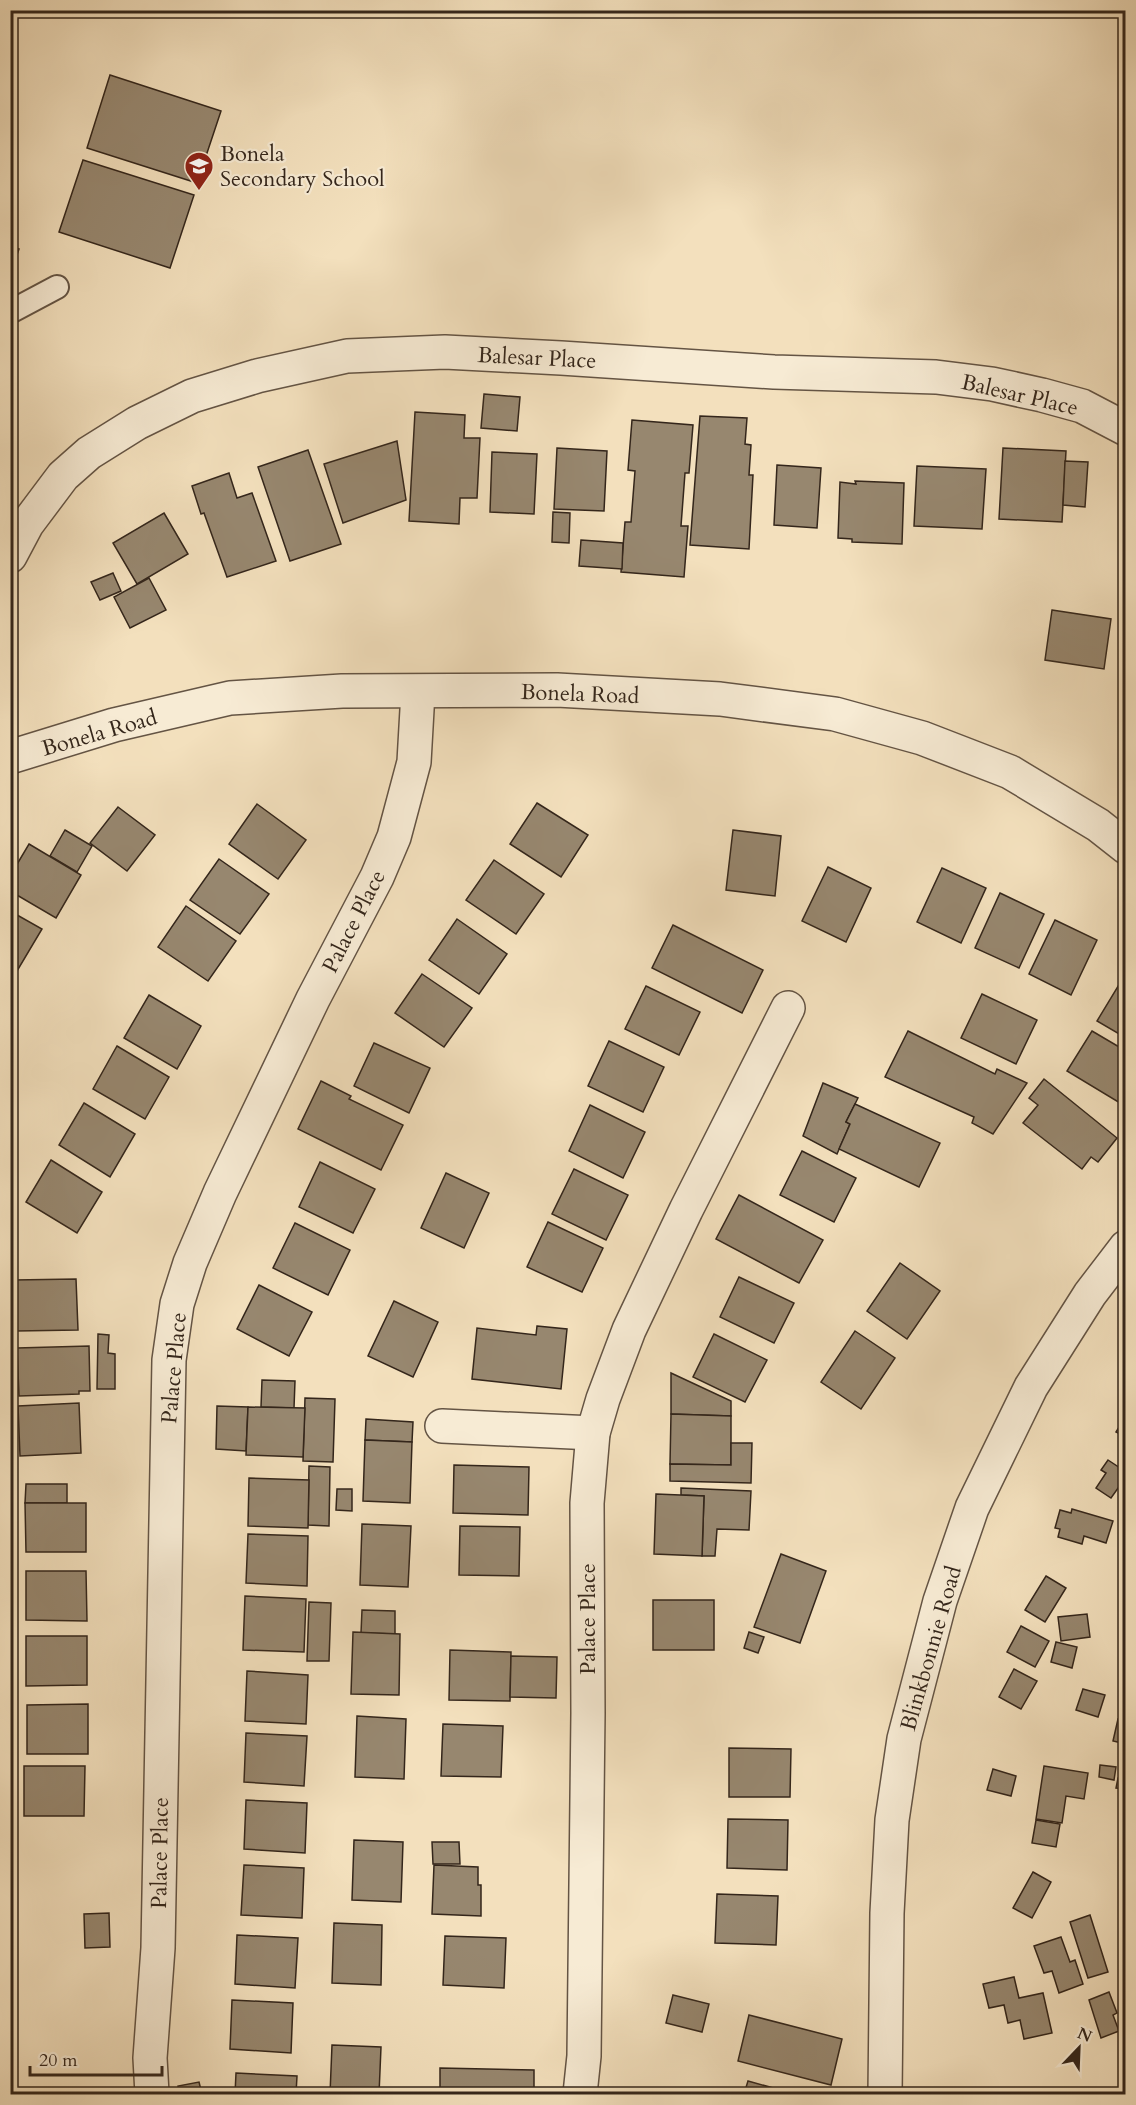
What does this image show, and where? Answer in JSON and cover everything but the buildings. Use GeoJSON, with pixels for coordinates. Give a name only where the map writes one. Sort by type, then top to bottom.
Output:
{"type":"FeatureCollection","features":[{"type":"Feature","properties":{"kind":"street","name":"Balesar Place"},"geometry":{"type":"LineString","coordinates":[[10,556],[27,524],[63,476],[90,453],[137,423],[192,396],[257,376],[347,356],[445,352],[774,372],[936,377],[992,384],[1082,406],[1125,429]]}},
{"type":"Feature","properties":{"kind":"street","name":"Bonela Road"},"geometry":{"type":"LineString","coordinates":[[10,757],[114,725],[230,698],[342,691],[557,690],[720,699],[834,714],[922,738],[1010,772],[1098,825],[1125,847]]}},
{"type":"Feature","properties":{"kind":"street","name":"Palace Place"},"geometry":{"type":"LineString","coordinates":[[152,2094],[150,2058],[158,1948],[169,1360],[177,1304],[190,1263],[220,1193],[313,999],[377,877],[394,837],[414,762],[418,692]]}},
{"type":"Feature","properties":{"kind":"street","name":"Palace Place"},"geometry":{"type":"LineString","coordinates":[[580,2094],[584,2056],[585,1985],[588,1713],[587,1503],[593,1433],[629,1330],[686,1210],[788,1008]]}},
{"type":"Feature","properties":{"kind":"street","name":"Blinkbonnie Road"},"geometry":{"type":"LineString","coordinates":[[885,2094],[887,1913],[892,1820],[904,1739],[940,1601],[972,1508],[1030,1387],[1090,1293],[1125,1247]]}},
{"type":"Feature","properties":{"kind":"street"},"geometry":{"type":"LineString","coordinates":[[442,1426],[593,1433]]}},
{"type":"Feature","properties":{"kind":"lane"},"geometry":{"type":"LineString","coordinates":[[10,312],[57,287]]}},
{"type":"Feature","properties":{"kind":"place","name":"Bonela Secondary School"},"geometry":{"type":"Point","coordinates":[199,192]}}]}
